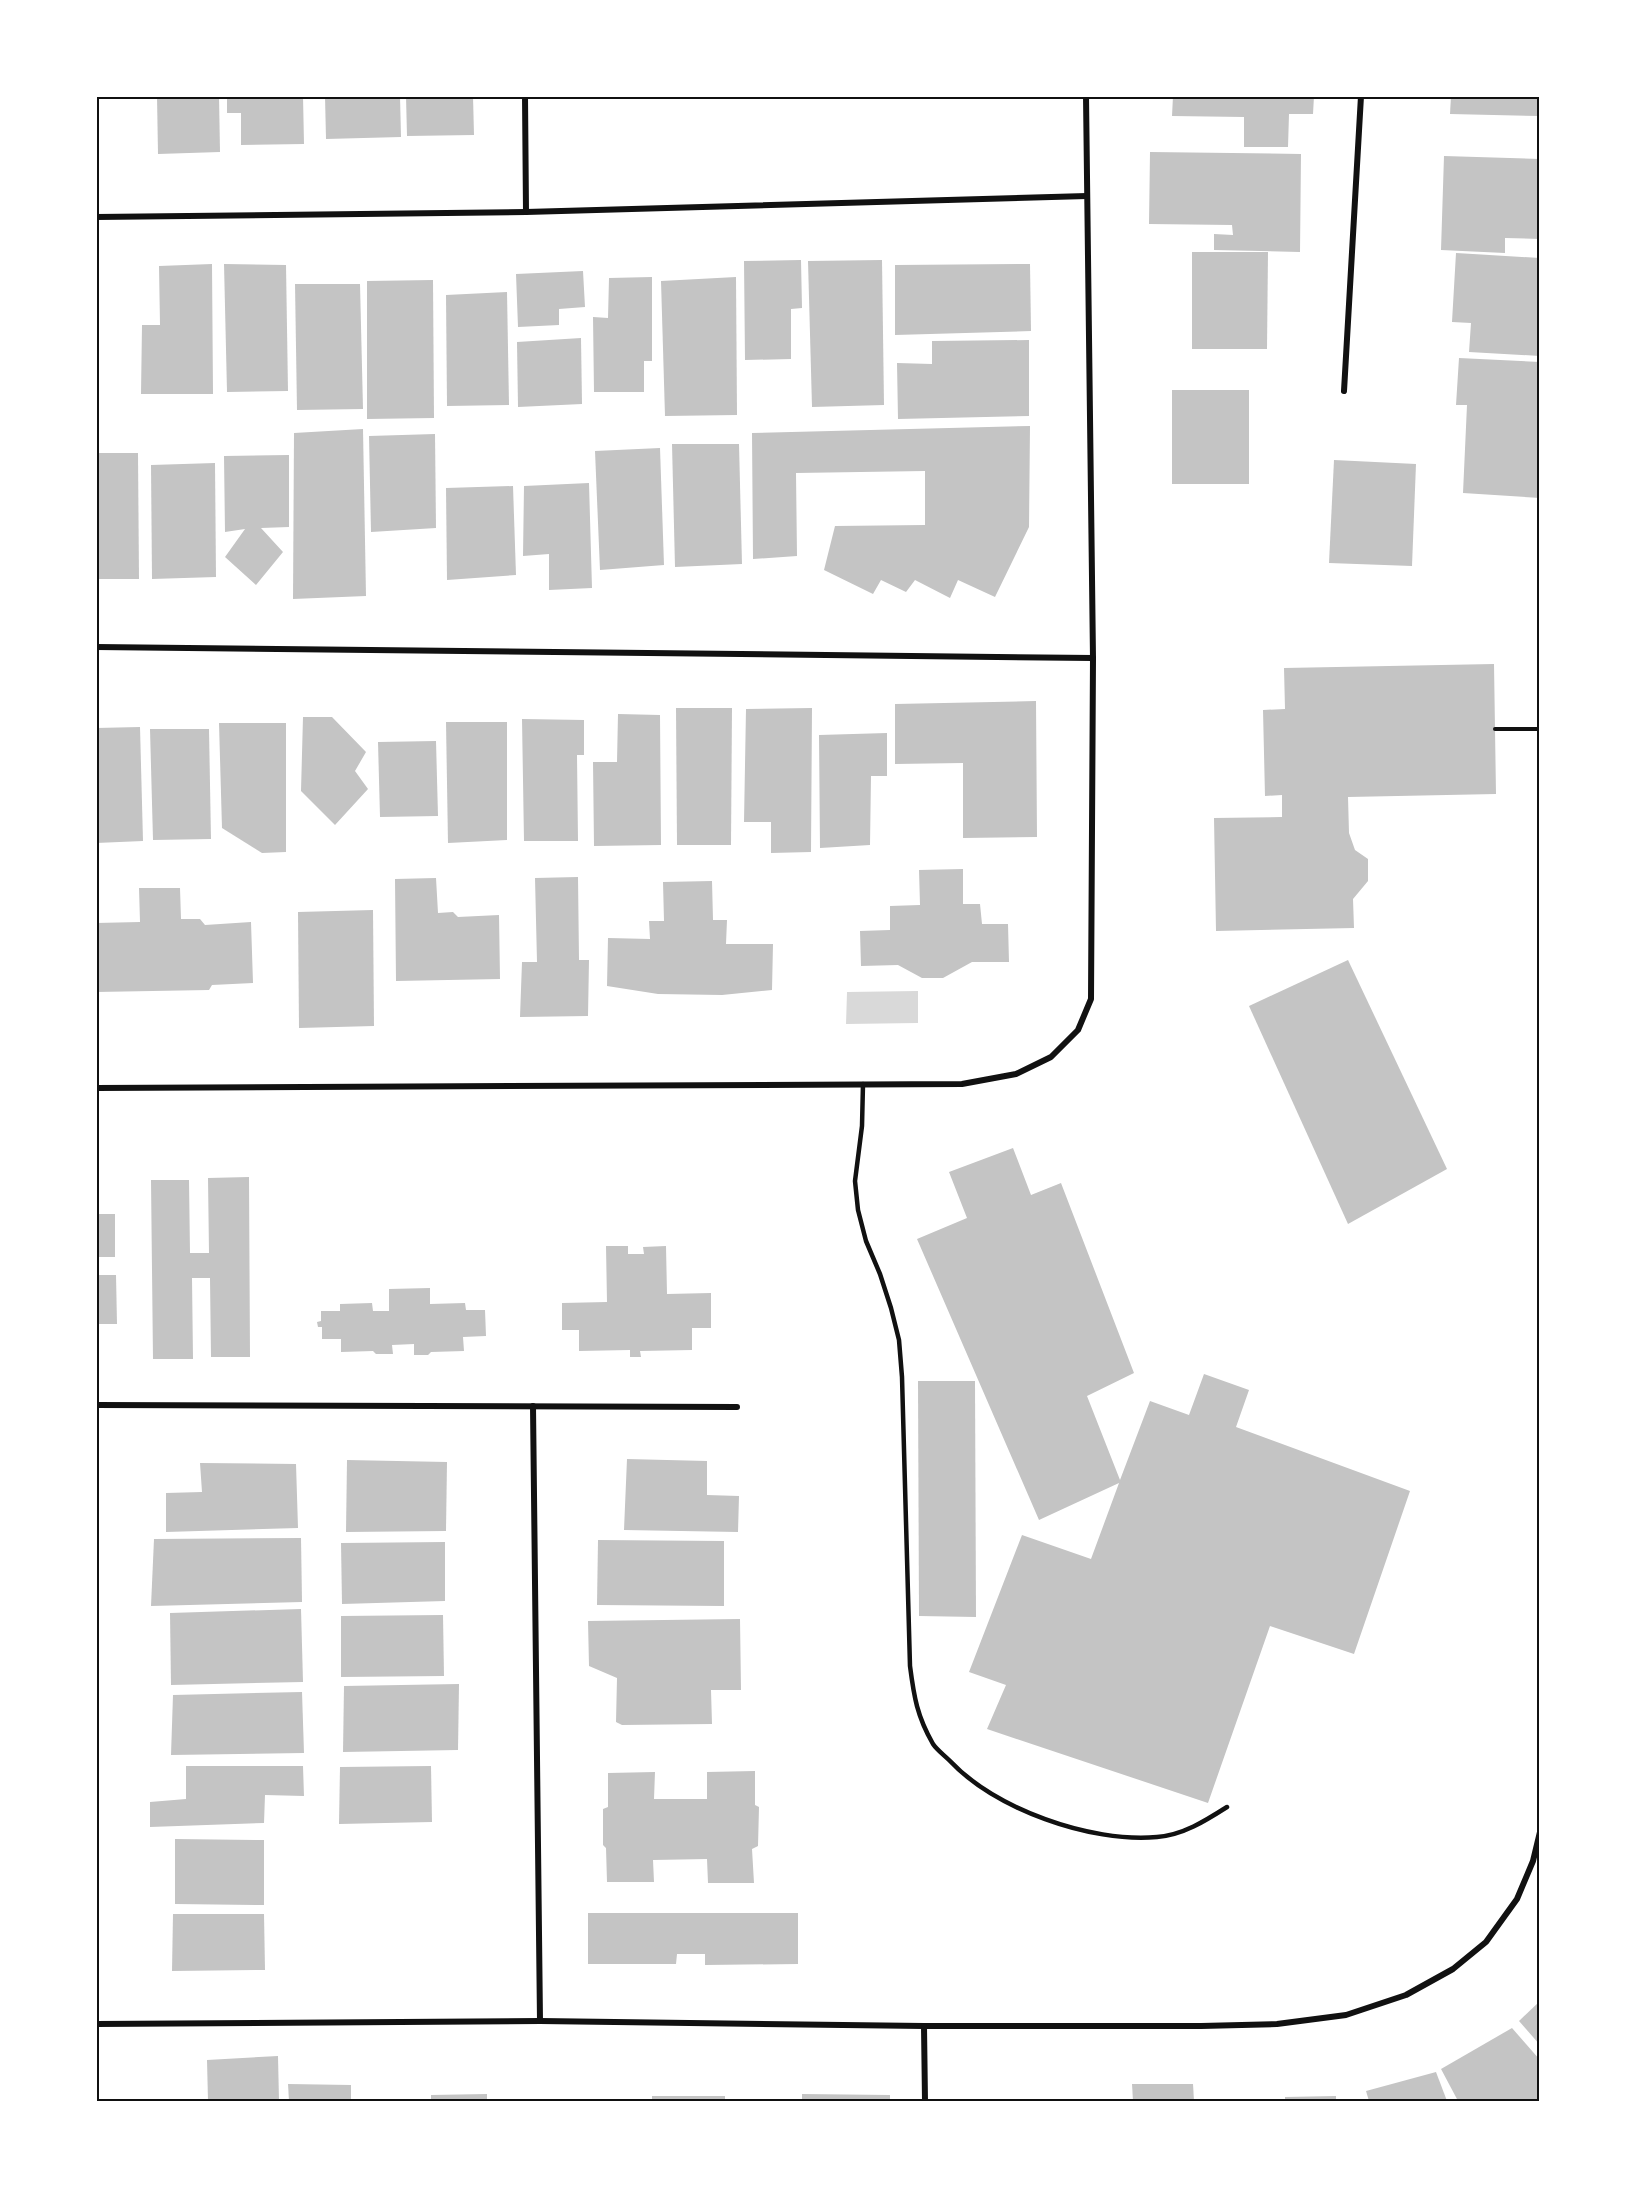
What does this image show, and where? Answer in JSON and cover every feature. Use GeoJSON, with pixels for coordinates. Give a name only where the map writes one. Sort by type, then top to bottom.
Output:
{"type":"FeatureCollection","features":[{"type":"Feature","properties":{"kind":"street"},"geometry":{"type":"LineString","coordinates":[[525,96],[526,212]]}},
{"type":"Feature","properties":{"kind":"street"},"geometry":{"type":"LineString","coordinates":[[96,1088],[962,1084],[1016,1074],[1051,1057],[1078,1030],[1091,999],[1093,658],[1086,96]]}},
{"type":"Feature","properties":{"kind":"street"},"geometry":{"type":"LineString","coordinates":[[1344,392],[1361,96]]}},
{"type":"Feature","properties":{"kind":"street"},"geometry":{"type":"LineString","coordinates":[[96,217],[526,212],[1087,196]]}},
{"type":"Feature","properties":{"kind":"street"},"geometry":{"type":"LineString","coordinates":[[96,647],[1093,658]]}},
{"type":"Feature","properties":{"kind":"street"},"geometry":{"type":"LineString","coordinates":[[96,1405],[737,1407]]}},
{"type":"Feature","properties":{"kind":"street"},"geometry":{"type":"LineString","coordinates":[[533,1406],[540,2021]]}},
{"type":"Feature","properties":{"kind":"street"},"geometry":{"type":"LineString","coordinates":[[96,2024],[540,2021],[924,2026],[1201,2026],[1277,2024],[1346,2015],[1406,1995],[1454,1969],[1486,1942],[1517,1899],[1533,1861],[1540,1832]]}},
{"type":"Feature","properties":{"kind":"street"},"geometry":{"type":"LineString","coordinates":[[924,2026],[925,2101]]}},
{"type":"Feature","properties":{"kind":"lane"},"geometry":{"type":"LineString","coordinates":[[863,1084],[862,1126],[855,1181],[858,1210],[899,1340],[910,1666],[916,1708],[934,1745],[962,1774],[993,1795],[1071,1827],[1116,1836],[1157,1837],[1195,1827],[1227,1807]]}},
{"type":"Feature","properties":{"kind":"path"},"geometry":{"type":"LineString","coordinates":[[1495,729],[1538,729]]}},
{"type":"Feature","properties":{"kind":"shaded area"},"geometry":{"type":"Polygon","coordinates":[[[918,991],[918,1023],[846,1024],[847,992],[918,991]]]}},
{"type":"Feature","properties":{"kind":"building"},"geometry":{"type":"Polygon","coordinates":[[[157,96],[219,96],[220,152],[158,154],[157,96]]]}},
{"type":"Feature","properties":{"kind":"building"},"geometry":{"type":"Polygon","coordinates":[[[227,96],[303,96],[304,144],[241,145],[241,113],[227,113],[227,96]]]}},
{"type":"Feature","properties":{"kind":"building"},"geometry":{"type":"Polygon","coordinates":[[[325,96],[400,96],[401,137],[326,139],[325,96]]]}},
{"type":"Feature","properties":{"kind":"building"},"geometry":{"type":"Polygon","coordinates":[[[406,96],[473,96],[474,135],[407,136],[406,96]]]}},
{"type":"Feature","properties":{"kind":"building"},"geometry":{"type":"Polygon","coordinates":[[[1173,96],[1314,96],[1313,114],[1289,114],[1288,147],[1244,147],[1244,117],[1172,116],[1173,96]]]}},
{"type":"Feature","properties":{"kind":"building"},"geometry":{"type":"Polygon","coordinates":[[[1451,96],[1540,96],[1540,116],[1450,114],[1451,96]]]}},
{"type":"Feature","properties":{"kind":"building"},"geometry":{"type":"Polygon","coordinates":[[[1150,152],[1301,154],[1300,252],[1214,250],[1214,234],[1233,235],[1232,225],[1149,224],[1150,152]]]}},
{"type":"Feature","properties":{"kind":"building"},"geometry":{"type":"Polygon","coordinates":[[[1444,156],[1540,159],[1540,239],[1505,238],[1505,253],[1441,250],[1444,156]]]}},
{"type":"Feature","properties":{"kind":"building"},"geometry":{"type":"Polygon","coordinates":[[[1192,252],[1268,252],[1267,349],[1192,349],[1192,252]]]}},
{"type":"Feature","properties":{"kind":"building"},"geometry":{"type":"Polygon","coordinates":[[[1456,253],[1540,258],[1540,356],[1469,352],[1471,323],[1452,322],[1456,253]]]}},
{"type":"Feature","properties":{"kind":"building"},"geometry":{"type":"Polygon","coordinates":[[[801,260],[802,308],[791,309],[791,359],[745,360],[744,261],[801,260]]]}},
{"type":"Feature","properties":{"kind":"building"},"geometry":{"type":"Polygon","coordinates":[[[882,260],[884,405],[812,407],[808,261],[882,260]]]}},
{"type":"Feature","properties":{"kind":"building"},"geometry":{"type":"Polygon","coordinates":[[[212,264],[213,394],[141,394],[142,325],[160,325],[159,266],[212,264]]]}},
{"type":"Feature","properties":{"kind":"building"},"geometry":{"type":"Polygon","coordinates":[[[224,264],[286,265],[288,391],[227,392],[224,264]]]}},
{"type":"Feature","properties":{"kind":"building"},"geometry":{"type":"Polygon","coordinates":[[[1030,264],[1031,331],[895,335],[895,265],[1030,264]]]}},
{"type":"Feature","properties":{"kind":"building"},"geometry":{"type":"Polygon","coordinates":[[[583,271],[585,307],[559,309],[559,325],[518,327],[516,274],[583,271]]]}},
{"type":"Feature","properties":{"kind":"building"},"geometry":{"type":"Polygon","coordinates":[[[652,277],[652,361],[644,361],[644,392],[594,392],[593,317],[608,318],[609,278],[652,277]]]}},
{"type":"Feature","properties":{"kind":"building"},"geometry":{"type":"Polygon","coordinates":[[[736,277],[737,415],[665,416],[661,281],[736,277]]]}},
{"type":"Feature","properties":{"kind":"building"},"geometry":{"type":"Polygon","coordinates":[[[433,280],[434,418],[367,419],[367,281],[433,280]]]}},
{"type":"Feature","properties":{"kind":"building"},"geometry":{"type":"Polygon","coordinates":[[[295,284],[360,284],[363,409],[297,410],[295,284]]]}},
{"type":"Feature","properties":{"kind":"building"},"geometry":{"type":"Polygon","coordinates":[[[507,292],[509,405],[447,406],[446,295],[507,292]]]}},
{"type":"Feature","properties":{"kind":"building"},"geometry":{"type":"Polygon","coordinates":[[[581,338],[582,404],[518,407],[517,342],[581,338]]]}},
{"type":"Feature","properties":{"kind":"building"},"geometry":{"type":"Polygon","coordinates":[[[1029,340],[1029,416],[898,419],[897,363],[932,364],[932,341],[1029,340]]]}},
{"type":"Feature","properties":{"kind":"building"},"geometry":{"type":"Polygon","coordinates":[[[1459,358],[1540,362],[1540,498],[1463,493],[1467,405],[1456,405],[1459,358]]]}},
{"type":"Feature","properties":{"kind":"building"},"geometry":{"type":"Polygon","coordinates":[[[1172,390],[1249,390],[1249,484],[1172,484],[1172,390]]]}},
{"type":"Feature","properties":{"kind":"building"},"geometry":{"type":"Polygon","coordinates":[[[1030,426],[1029,527],[995,597],[958,580],[950,598],[915,580],[906,592],[881,580],[873,594],[824,570],[835,526],[925,525],[925,471],[796,473],[797,556],[753,559],[752,433],[1030,426]]]}},
{"type":"Feature","properties":{"kind":"building"},"geometry":{"type":"Polygon","coordinates":[[[363,429],[366,596],[293,599],[294,433],[363,429]]]}},
{"type":"Feature","properties":{"kind":"building"},"geometry":{"type":"Polygon","coordinates":[[[435,434],[436,528],[371,532],[369,436],[435,434]]]}},
{"type":"Feature","properties":{"kind":"building"},"geometry":{"type":"Polygon","coordinates":[[[672,444],[739,444],[742,564],[675,567],[672,444]]]}},
{"type":"Feature","properties":{"kind":"building"},"geometry":{"type":"Polygon","coordinates":[[[660,448],[664,565],[600,570],[595,451],[660,448]]]}},
{"type":"Feature","properties":{"kind":"building"},"geometry":{"type":"Polygon","coordinates":[[[96,453],[138,453],[139,579],[96,579],[96,453]]]}},
{"type":"Feature","properties":{"kind":"building"},"geometry":{"type":"Polygon","coordinates":[[[289,455],[289,527],[261,528],[283,552],[256,585],[225,557],[245,529],[225,532],[224,456],[289,455]]]}},
{"type":"Feature","properties":{"kind":"building"},"geometry":{"type":"Polygon","coordinates":[[[1334,460],[1416,464],[1412,566],[1329,563],[1334,460]]]}},
{"type":"Feature","properties":{"kind":"building"},"geometry":{"type":"Polygon","coordinates":[[[215,463],[216,577],[152,579],[151,465],[215,463]]]}},
{"type":"Feature","properties":{"kind":"building"},"geometry":{"type":"Polygon","coordinates":[[[589,483],[592,588],[549,590],[549,554],[523,556],[524,486],[589,483]]]}},
{"type":"Feature","properties":{"kind":"building"},"geometry":{"type":"Polygon","coordinates":[[[513,486],[516,575],[447,580],[446,488],[513,486]]]}},
{"type":"Feature","properties":{"kind":"building"},"geometry":{"type":"Polygon","coordinates":[[[1494,664],[1496,794],[1348,797],[1349,833],[1355,850],[1368,859],[1368,881],[1353,899],[1354,928],[1216,931],[1214,818],[1282,817],[1282,795],[1265,796],[1263,710],[1285,709],[1284,668],[1494,664]]]}},
{"type":"Feature","properties":{"kind":"building"},"geometry":{"type":"Polygon","coordinates":[[[1036,701],[1037,837],[963,838],[963,763],[895,764],[895,704],[1036,701]]]}},
{"type":"Feature","properties":{"kind":"building"},"geometry":{"type":"Polygon","coordinates":[[[676,708],[732,708],[731,845],[677,845],[676,708]]]}},
{"type":"Feature","properties":{"kind":"building"},"geometry":{"type":"Polygon","coordinates":[[[812,708],[811,852],[771,853],[771,822],[744,822],[746,709],[812,708]]]}},
{"type":"Feature","properties":{"kind":"building"},"geometry":{"type":"Polygon","coordinates":[[[618,714],[660,715],[661,845],[594,846],[593,762],[617,762],[618,714]]]}},
{"type":"Feature","properties":{"kind":"building"},"geometry":{"type":"Polygon","coordinates":[[[303,717],[332,717],[366,752],[355,771],[368,789],[335,825],[301,791],[303,717]]]}},
{"type":"Feature","properties":{"kind":"building"},"geometry":{"type":"Polygon","coordinates":[[[522,719],[584,720],[584,755],[577,755],[578,841],[524,841],[522,719]]]}},
{"type":"Feature","properties":{"kind":"building"},"geometry":{"type":"Polygon","coordinates":[[[446,722],[507,722],[507,840],[448,843],[446,722]]]}},
{"type":"Feature","properties":{"kind":"building"},"geometry":{"type":"Polygon","coordinates":[[[219,723],[286,723],[286,852],[262,853],[222,828],[219,723]]]}},
{"type":"Feature","properties":{"kind":"building"},"geometry":{"type":"Polygon","coordinates":[[[140,727],[143,841],[96,843],[96,728],[140,727]]]}},
{"type":"Feature","properties":{"kind":"building"},"geometry":{"type":"Polygon","coordinates":[[[150,729],[209,729],[211,839],[153,840],[150,729]]]}},
{"type":"Feature","properties":{"kind":"building"},"geometry":{"type":"Polygon","coordinates":[[[887,733],[887,776],[871,776],[870,845],[820,848],[819,735],[887,733]]]}},
{"type":"Feature","properties":{"kind":"building"},"geometry":{"type":"Polygon","coordinates":[[[436,741],[438,816],[380,817],[378,742],[436,741]]]}},
{"type":"Feature","properties":{"kind":"building"},"geometry":{"type":"Polygon","coordinates":[[[963,869],[963,904],[980,904],[982,924],[1008,924],[1009,962],[972,962],[943,978],[922,978],[898,965],[861,966],[860,931],[890,930],[890,906],[920,905],[919,870],[963,869]]]}},
{"type":"Feature","properties":{"kind":"building"},"geometry":{"type":"Polygon","coordinates":[[[578,877],[579,960],[589,960],[588,1016],[520,1017],[522,962],[537,962],[535,878],[578,877]]]}},
{"type":"Feature","properties":{"kind":"building"},"geometry":{"type":"Polygon","coordinates":[[[436,878],[438,913],[453,912],[458,917],[499,915],[500,979],[396,981],[395,879],[436,878]]]}},
{"type":"Feature","properties":{"kind":"building"},"geometry":{"type":"Polygon","coordinates":[[[712,881],[713,920],[727,920],[726,944],[773,944],[772,990],[722,995],[658,994],[607,986],[608,938],[650,939],[649,921],[664,921],[663,882],[712,881]]]}},
{"type":"Feature","properties":{"kind":"building"},"geometry":{"type":"Polygon","coordinates":[[[139,888],[180,888],[181,919],[200,919],[205,925],[251,922],[253,983],[212,985],[209,990],[96,992],[96,923],[140,922],[139,888]]]}},
{"type":"Feature","properties":{"kind":"building"},"geometry":{"type":"Polygon","coordinates":[[[373,910],[374,1026],[299,1028],[298,912],[373,910]]]}},
{"type":"Feature","properties":{"kind":"building"},"geometry":{"type":"Polygon","coordinates":[[[1348,960],[1447,1169],[1348,1224],[1249,1006],[1348,960]]]}},
{"type":"Feature","properties":{"kind":"building"},"geometry":{"type":"Polygon","coordinates":[[[1013,1148],[1031,1195],[1061,1183],[1134,1373],[1087,1396],[1120,1480],[1150,1401],[1189,1415],[1204,1374],[1249,1390],[1236,1427],[1410,1491],[1354,1654],[1270,1626],[1208,1803],[987,1729],[1006,1685],[969,1672],[1022,1535],[1091,1559],[1119,1483],[1039,1520],[917,1239],[967,1218],[949,1172],[1013,1148]]]}},
{"type":"Feature","properties":{"kind":"building"},"geometry":{"type":"Polygon","coordinates":[[[249,1177],[250,1357],[211,1357],[210,1278],[192,1278],[193,1359],[153,1359],[151,1180],[189,1180],[190,1253],[209,1253],[208,1178],[249,1177]]]}},
{"type":"Feature","properties":{"kind":"building"},"geometry":{"type":"Polygon","coordinates":[[[96,1214],[115,1214],[115,1257],[96,1257],[96,1214]]]}},
{"type":"Feature","properties":{"kind":"building"},"geometry":{"type":"Polygon","coordinates":[[[606,1246],[628,1246],[628,1254],[644,1254],[643,1247],[666,1246],[667,1294],[711,1293],[711,1328],[692,1328],[692,1350],[640,1351],[641,1357],[630,1357],[630,1350],[579,1351],[579,1330],[562,1330],[562,1303],[607,1302],[606,1246]]]}},
{"type":"Feature","properties":{"kind":"building"},"geometry":{"type":"Polygon","coordinates":[[[96,1275],[116,1275],[117,1324],[96,1324],[96,1275]]]}},
{"type":"Feature","properties":{"kind":"building"},"geometry":{"type":"Polygon","coordinates":[[[430,1288],[430,1304],[465,1303],[466,1310],[485,1310],[486,1336],[463,1337],[464,1351],[431,1352],[428,1355],[414,1355],[414,1344],[392,1345],[393,1354],[376,1354],[373,1351],[341,1352],[341,1339],[322,1339],[322,1327],[318,1327],[317,1322],[321,1321],[321,1311],[340,1311],[340,1304],[372,1303],[373,1311],[389,1311],[389,1289],[430,1288]]]}},
{"type":"Feature","properties":{"kind":"building"},"geometry":{"type":"Polygon","coordinates":[[[918,1381],[975,1381],[976,1617],[919,1616],[918,1381]]]}},
{"type":"Feature","properties":{"kind":"building"},"geometry":{"type":"Polygon","coordinates":[[[627,1459],[707,1461],[707,1495],[739,1496],[738,1532],[624,1530],[627,1459]]]}},
{"type":"Feature","properties":{"kind":"building"},"geometry":{"type":"Polygon","coordinates":[[[347,1460],[447,1462],[446,1531],[346,1532],[347,1460]]]}},
{"type":"Feature","properties":{"kind":"building"},"geometry":{"type":"Polygon","coordinates":[[[200,1463],[296,1464],[298,1528],[166,1532],[166,1493],[202,1492],[200,1463]]]}},
{"type":"Feature","properties":{"kind":"building"},"geometry":{"type":"Polygon","coordinates":[[[301,1538],[302,1602],[151,1606],[154,1539],[301,1538]]]}},
{"type":"Feature","properties":{"kind":"building"},"geometry":{"type":"Polygon","coordinates":[[[598,1540],[724,1541],[724,1606],[597,1605],[598,1540]]]}},
{"type":"Feature","properties":{"kind":"building"},"geometry":{"type":"Polygon","coordinates":[[[445,1542],[445,1601],[342,1604],[341,1543],[445,1542]]]}},
{"type":"Feature","properties":{"kind":"building"},"geometry":{"type":"Polygon","coordinates":[[[301,1609],[303,1682],[171,1685],[170,1613],[301,1609]]]}},
{"type":"Feature","properties":{"kind":"building"},"geometry":{"type":"Polygon","coordinates":[[[443,1615],[444,1676],[341,1677],[341,1616],[443,1615]]]}},
{"type":"Feature","properties":{"kind":"building"},"geometry":{"type":"Polygon","coordinates":[[[740,1619],[741,1690],[711,1690],[712,1724],[622,1725],[616,1722],[617,1678],[589,1666],[588,1621],[740,1619]]]}},
{"type":"Feature","properties":{"kind":"building"},"geometry":{"type":"Polygon","coordinates":[[[459,1684],[458,1750],[343,1752],[344,1686],[459,1684]]]}},
{"type":"Feature","properties":{"kind":"building"},"geometry":{"type":"Polygon","coordinates":[[[302,1692],[304,1753],[171,1755],[173,1695],[302,1692]]]}},
{"type":"Feature","properties":{"kind":"building"},"geometry":{"type":"Polygon","coordinates":[[[186,1766],[303,1766],[304,1796],[265,1795],[264,1823],[150,1827],[150,1802],[186,1799],[186,1766]]]}},
{"type":"Feature","properties":{"kind":"building"},"geometry":{"type":"Polygon","coordinates":[[[431,1766],[432,1822],[339,1824],[340,1767],[431,1766]]]}},
{"type":"Feature","properties":{"kind":"building"},"geometry":{"type":"Polygon","coordinates":[[[755,1771],[755,1805],[759,1807],[758,1846],[752,1849],[754,1883],[708,1883],[707,1859],[653,1860],[654,1882],[607,1882],[606,1848],[603,1845],[603,1809],[608,1807],[608,1773],[655,1772],[654,1799],[707,1799],[707,1772],[755,1771]]]}},
{"type":"Feature","properties":{"kind":"building"},"geometry":{"type":"Polygon","coordinates":[[[175,1839],[264,1840],[264,1905],[175,1904],[175,1839]]]}},
{"type":"Feature","properties":{"kind":"building"},"geometry":{"type":"Polygon","coordinates":[[[588,1913],[798,1913],[798,1964],[705,1965],[705,1954],[677,1954],[676,1964],[588,1964],[588,1913]]]}},
{"type":"Feature","properties":{"kind":"building"},"geometry":{"type":"Polygon","coordinates":[[[173,1914],[264,1914],[265,1970],[172,1971],[173,1914]]]}},
{"type":"Feature","properties":{"kind":"building"},"geometry":{"type":"Polygon","coordinates":[[[1540,2001],[1540,2045],[1519,2021],[1540,2001]]]}},
{"type":"Feature","properties":{"kind":"building"},"geometry":{"type":"Polygon","coordinates":[[[1512,2028],[1540,2060],[1540,2101],[1458,2101],[1441,2069],[1512,2028]]]}},
{"type":"Feature","properties":{"kind":"building"},"geometry":{"type":"Polygon","coordinates":[[[278,2056],[279,2101],[208,2101],[207,2060],[278,2056]]]}},
{"type":"Feature","properties":{"kind":"building"},"geometry":{"type":"Polygon","coordinates":[[[1436,2072],[1447,2101],[1369,2101],[1366,2091],[1436,2072]]]}},
{"type":"Feature","properties":{"kind":"building"},"geometry":{"type":"Polygon","coordinates":[[[288,2084],[351,2085],[351,2101],[289,2101],[288,2084]]]}},
{"type":"Feature","properties":{"kind":"building"},"geometry":{"type":"Polygon","coordinates":[[[1132,2084],[1193,2084],[1194,2101],[1133,2101],[1132,2084]]]}},
{"type":"Feature","properties":{"kind":"building"},"geometry":{"type":"Polygon","coordinates":[[[487,2094],[487,2101],[431,2101],[431,2095],[487,2094]]]}},
{"type":"Feature","properties":{"kind":"building"},"geometry":{"type":"Polygon","coordinates":[[[802,2094],[890,2095],[890,2101],[802,2101],[802,2094]]]}},
{"type":"Feature","properties":{"kind":"building"},"geometry":{"type":"Polygon","coordinates":[[[652,2096],[725,2096],[725,2101],[652,2101],[652,2096]]]}},
{"type":"Feature","properties":{"kind":"building"},"geometry":{"type":"Polygon","coordinates":[[[1336,2096],[1336,2101],[1285,2101],[1285,2097],[1336,2096]]]}}]}
